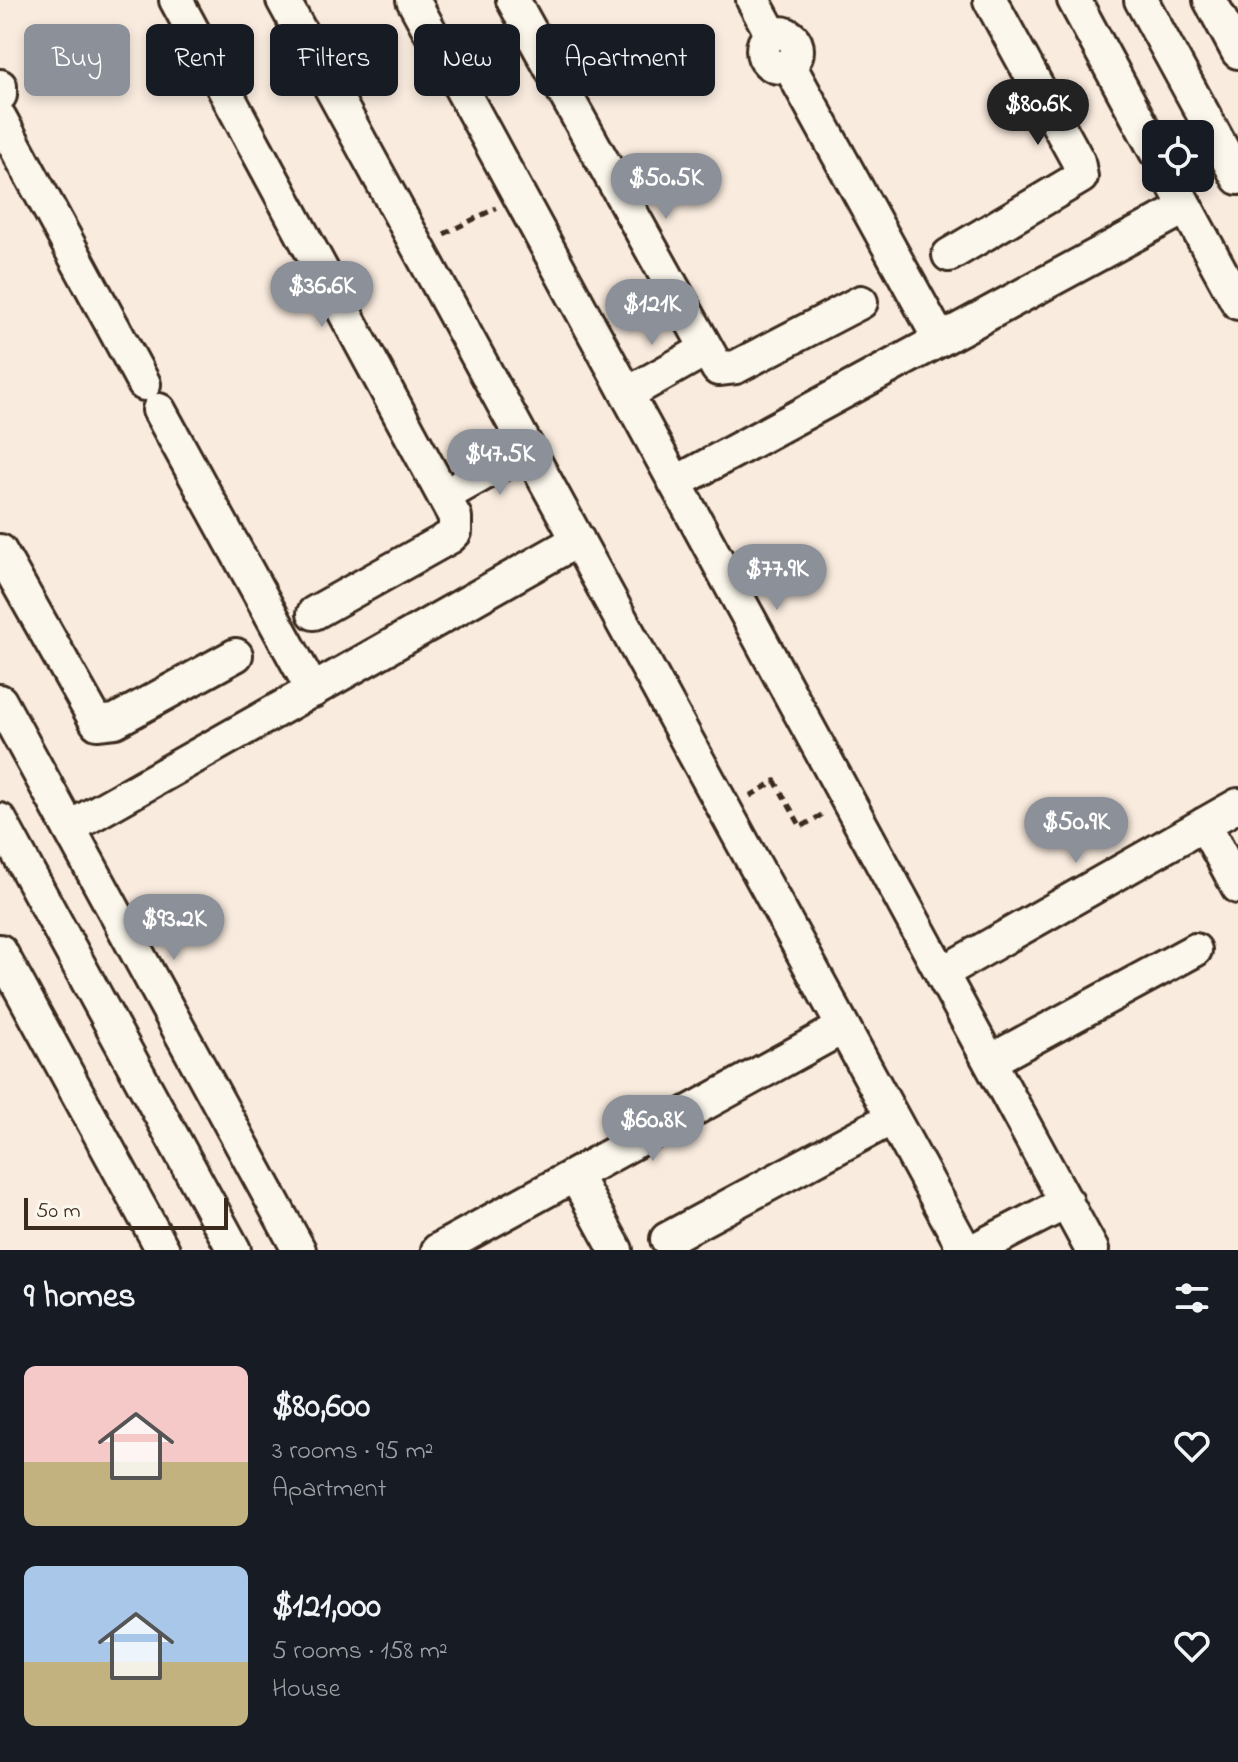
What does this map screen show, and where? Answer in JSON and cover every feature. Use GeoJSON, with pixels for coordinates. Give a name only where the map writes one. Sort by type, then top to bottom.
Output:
{"type":"FeatureCollection","features":[{"type":"Feature","properties":{"kind":"street"},"geometry":{"type":"LineString","coordinates":[[176,0],[457,524],[450,537],[314,613]]}},
{"type":"Feature","properties":{"kind":"street"},"geometry":{"type":"LineString","coordinates":[[283,0],[965,1250]]}},
{"type":"Feature","properties":{"kind":"street"},"geometry":{"type":"LineString","coordinates":[[413,0],[1092,1250]]}},
{"type":"Feature","properties":{"kind":"street"},"geometry":{"type":"LineString","coordinates":[[513,0],[718,369],[728,370],[861,302]]}},
{"type":"Feature","properties":{"kind":"street"},"geometry":{"type":"LineString","coordinates":[[753,0],[772,35],[765,41],[764,59],[771,66],[789,65],[940,340]]}},
{"type":"Feature","properties":{"kind":"street"},"geometry":{"type":"LineString","coordinates":[[949,255],[1081,177],[1078,161],[990,0]]}},
{"type":"Feature","properties":{"kind":"street"},"geometry":{"type":"LineString","coordinates":[[1074,0],[1142,126]]}},
{"type":"Feature","properties":{"kind":"street"},"geometry":{"type":"LineString","coordinates":[[1141,0],[1238,178]]}},
{"type":"Feature","properties":{"kind":"street"},"geometry":{"type":"LineString","coordinates":[[1210,0],[1238,52]]}},
{"type":"Feature","properties":{"kind":"street"},"geometry":{"type":"LineString","coordinates":[[0,86],[0,95]]}},
{"type":"Feature","properties":{"kind":"street"},"geometry":{"type":"LineString","coordinates":[[0,118],[313,691]]}},
{"type":"Feature","properties":{"kind":"street"},"geometry":{"type":"LineString","coordinates":[[1178,192],[1238,303]]}},
{"type":"Feature","properties":{"kind":"street"},"geometry":{"type":"LineString","coordinates":[[675,483],[1186,207]]}},
{"type":"Feature","properties":{"kind":"street"},"geometry":{"type":"LineString","coordinates":[[627,394],[705,350]]}},
{"type":"Feature","properties":{"kind":"street"},"geometry":{"type":"LineString","coordinates":[[444,496],[528,449]]}},
{"type":"Feature","properties":{"kind":"street"},"geometry":{"type":"LineString","coordinates":[[69,828],[578,540]]}},
{"type":"Feature","properties":{"kind":"street"},"geometry":{"type":"LineString","coordinates":[[0,551],[97,723],[115,721],[236,655]]}},
{"type":"Feature","properties":{"kind":"street"},"geometry":{"type":"LineString","coordinates":[[0,701],[299,1250]]}},
{"type":"Feature","properties":{"kind":"street"},"geometry":{"type":"LineString","coordinates":[[942,973],[1238,805]]}},
{"type":"Feature","properties":{"kind":"street"},"geometry":{"type":"LineString","coordinates":[[0,820],[234,1250]]}},
{"type":"Feature","properties":{"kind":"street"},"geometry":{"type":"LineString","coordinates":[[1204,824],[1238,887]]}},
{"type":"Feature","properties":{"kind":"street"},"geometry":{"type":"LineString","coordinates":[[990,1061],[1195,950]]}},
{"type":"Feature","properties":{"kind":"street"},"geometry":{"type":"LineString","coordinates":[[0,951],[163,1250]]}},
{"type":"Feature","properties":{"kind":"street"},"geometry":{"type":"LineString","coordinates":[[438,1250],[842,1028]]}},
{"type":"Feature","properties":{"kind":"street"},"geometry":{"type":"LineString","coordinates":[[667,1239],[892,1118]]}},
{"type":"Feature","properties":{"kind":"street"},"geometry":{"type":"LineString","coordinates":[[575,1175],[607,1247]]}},
{"type":"Feature","properties":{"kind":"street"},"geometry":{"type":"LineString","coordinates":[[974,1250],[1067,1202]]}},
{"type":"Feature","properties":{"kind":"path"},"geometry":{"type":"LineString","coordinates":[[418,248],[519,195]]}},
{"type":"Feature","properties":{"kind":"path"},"geometry":{"type":"LineString","coordinates":[[747,797],[775,781],[801,827],[848,799]]}}]}
